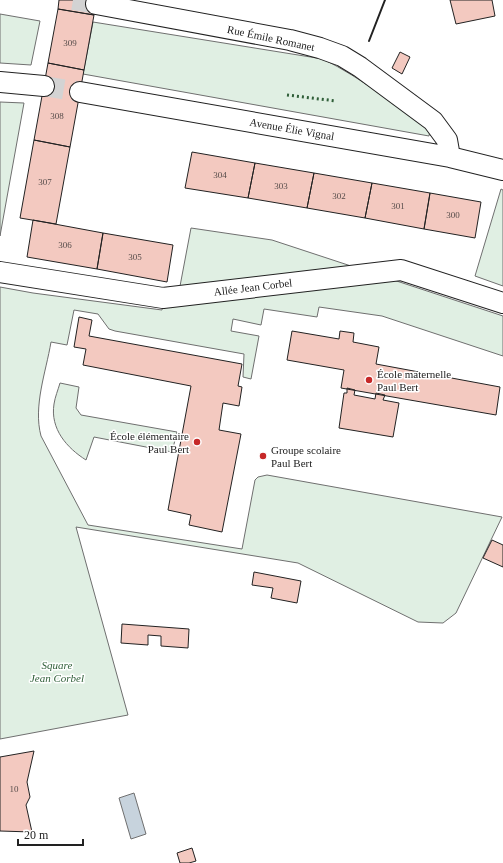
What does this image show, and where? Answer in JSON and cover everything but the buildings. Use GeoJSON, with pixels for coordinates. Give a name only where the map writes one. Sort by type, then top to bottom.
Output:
{"type":"FeatureCollection","features":[{"type":"Feature","properties":{"kind":"street","name":"Rue Émile Romanet"},"geometry":{"type":"LineString","coordinates":[[96,4],[290,40],[342,56],[360,67],[433,121],[447,140],[450,157]]}},
{"type":"Feature","properties":{"kind":"street"},"geometry":{"type":"LineString","coordinates":[[0,82],[44,86]]}},
{"type":"Feature","properties":{"kind":"street","name":"Avenue Élie Vignal"},"geometry":{"type":"LineString","coordinates":[[80,92],[450,157],[503,170]]}},
{"type":"Feature","properties":{"kind":"street","name":"Allée Jean Corbel"},"geometry":{"type":"LineString","coordinates":[[0,272],[163,298],[401,270],[503,303]]}},
{"type":"Feature","properties":{"kind":"green space"},"geometry":{"type":"Polygon","coordinates":[[[0,14],[40,21],[31,65],[0,63],[0,14]]]}},
{"type":"Feature","properties":{"kind":"green space"},"geometry":{"type":"Polygon","coordinates":[[[93,22],[323,59],[365,83],[391,101],[430,130],[429,136],[83,74],[93,22]]]}},
{"type":"Feature","properties":{"kind":"green space"},"geometry":{"type":"Polygon","coordinates":[[[0,102],[24,103],[0,236],[0,102]]]}},
{"type":"Feature","properties":{"kind":"green space"},"geometry":{"type":"Polygon","coordinates":[[[501,189],[503,190],[503,286],[475,276],[501,189]]]}},
{"type":"Feature","properties":{"kind":"green space","name":"Square Jean Corbel"},"geometry":{"type":"Polygon","coordinates":[[[191,228],[272,240],[503,316],[503,356],[382,316],[319,307],[317,317],[264,309],[261,325],[233,319],[231,331],[259,336],[251,379],[243,377],[244,354],[115,331],[109,329],[98,314],[74,310],[67,345],[51,342],[41,389],[38,413],[41,436],[88,525],[242,549],[255,480],[258,477],[267,475],[502,517],[456,613],[443,623],[418,622],[298,563],[76,527],[128,715],[0,739],[0,287],[33,293],[162,310],[163,304],[177,302],[191,228]]]}},
{"type":"Feature","properties":{"kind":"green space"},"geometry":{"type":"Polygon","coordinates":[[[60,383],[79,387],[76,408],[81,415],[177,432],[172,452],[94,437],[86,460],[66,444],[57,430],[53,413],[60,383]]]}},
{"type":"Feature","properties":{"kind":"shaded area"},"geometry":{"type":"Polygon","coordinates":[[[134,793],[146,834],[131,839],[119,798],[134,793]]]}},
{"type":"Feature","properties":{"kind":"tunnel"},"geometry":{"type":"LineString","coordinates":[[73,0],[96,4]]}},
{"type":"Feature","properties":{"kind":"tunnel"},"geometry":{"type":"LineString","coordinates":[[44,86],[80,92]]}},
{"type":"Feature","properties":{"kind":"hedge"},"geometry":{"type":"LineString","coordinates":[[287,95],[336,101]]}},
{"type":"Feature","properties":{"kind":"wall"},"geometry":{"type":"LineString","coordinates":[[369,41],[385,0]]}},
{"type":"Feature","properties":{"kind":"place","name":"École maternelle Paul Bert"},"geometry":{"type":"Point","coordinates":[369,380]}},
{"type":"Feature","properties":{"kind":"place","name":"École élémentaire Paul Bert"},"geometry":{"type":"Point","coordinates":[197,442]}},
{"type":"Feature","properties":{"kind":"place","name":"Groupe scolaire Paul Bert"},"geometry":{"type":"Point","coordinates":[263,456]}}]}
